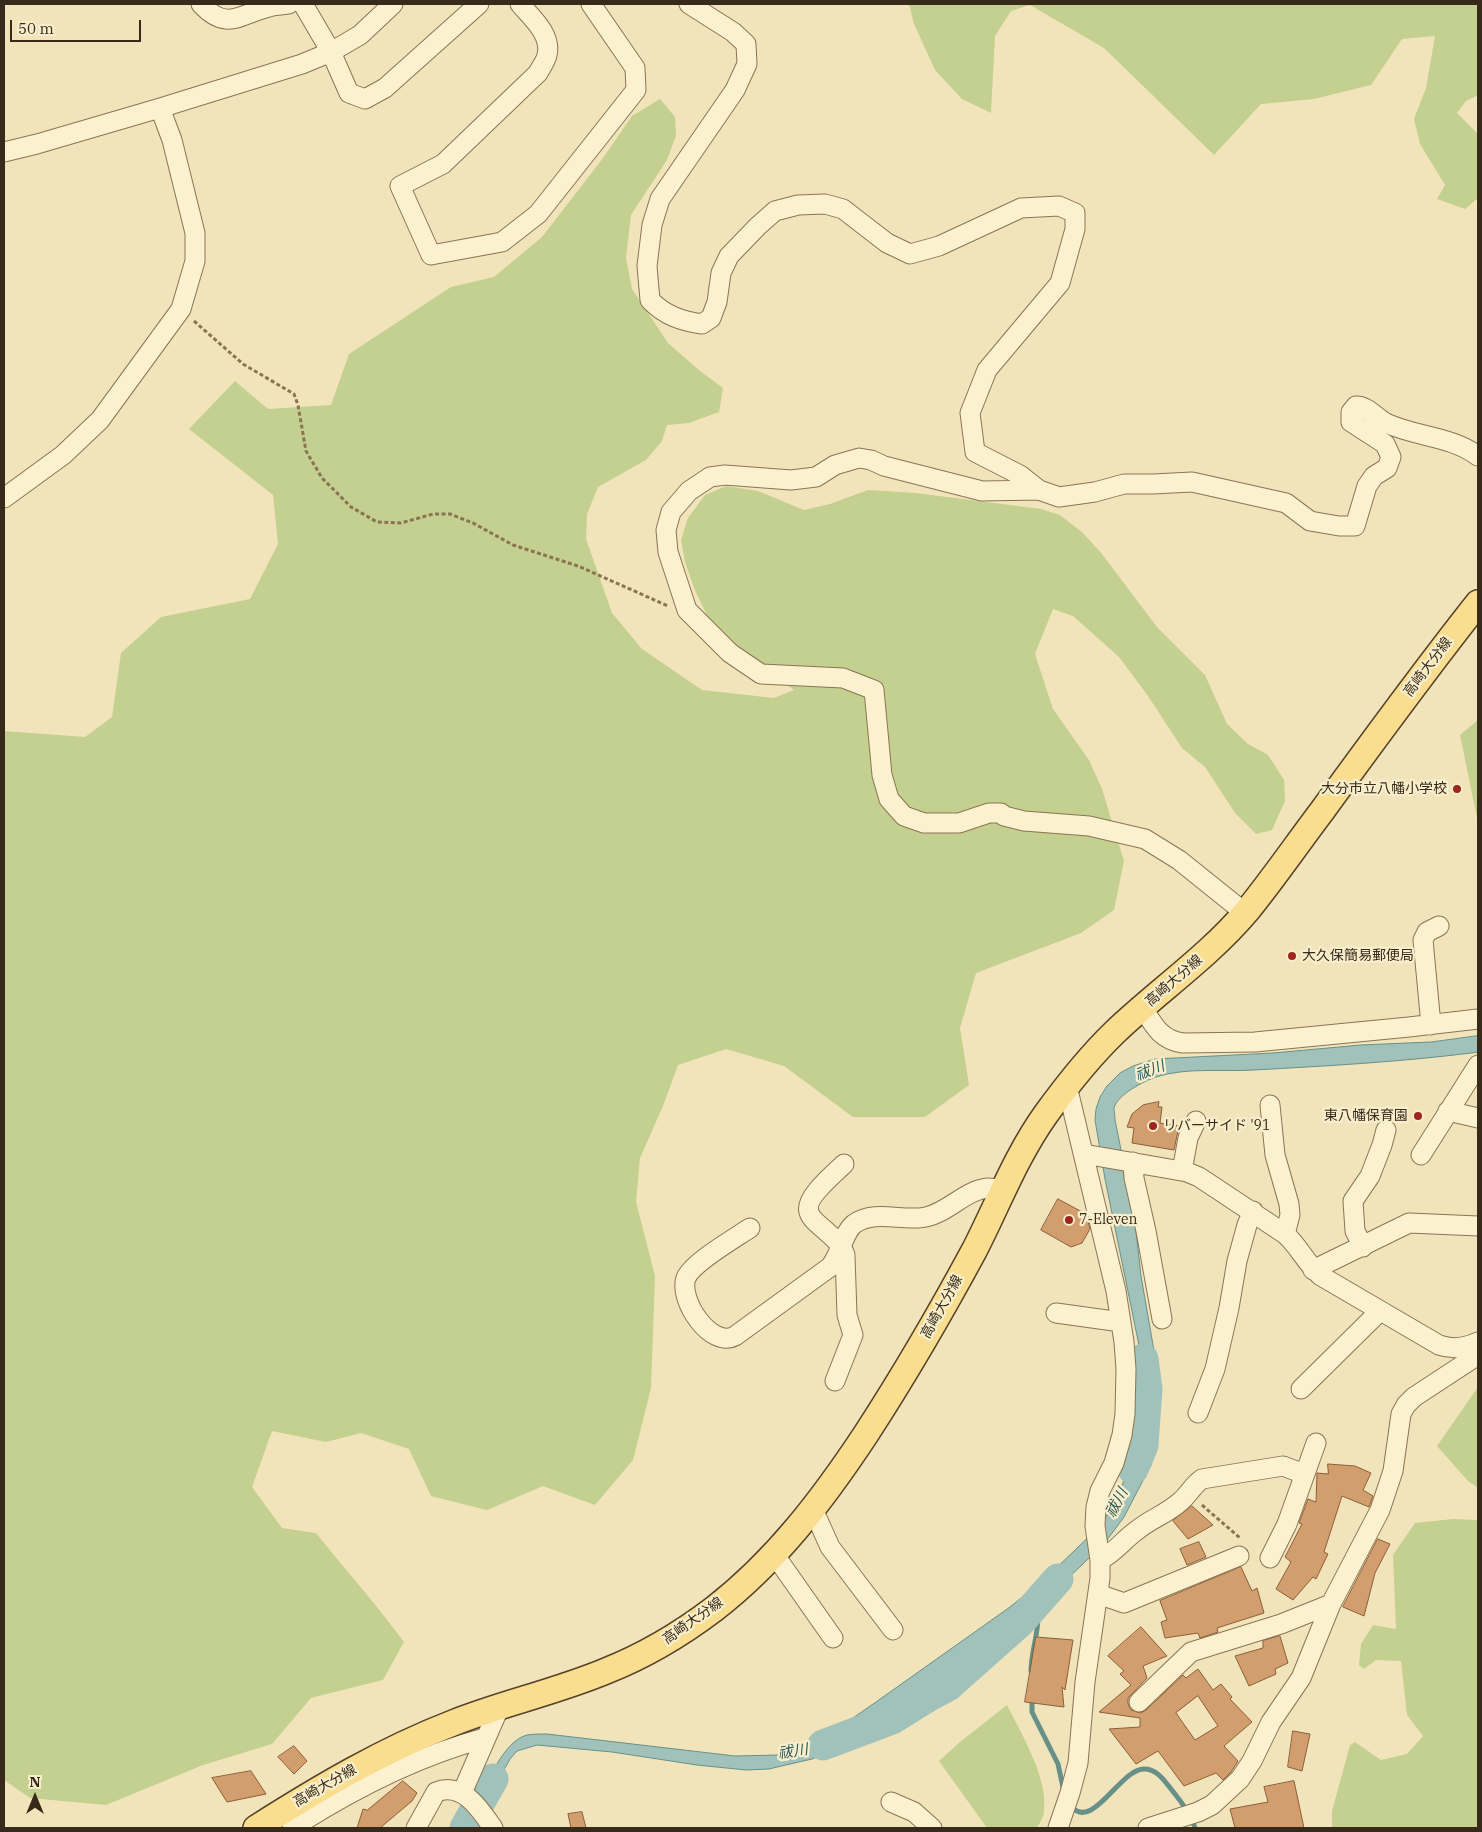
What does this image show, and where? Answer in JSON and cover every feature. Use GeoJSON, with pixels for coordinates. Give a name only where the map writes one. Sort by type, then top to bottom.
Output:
{"type":"FeatureCollection","features":[{"type":"Feature","properties":{"kind":"main road","name":"高崎大分線"},"geometry":{"type":"LineString","coordinates":[[256,1828],[328,1783],[381,1754],[448,1725],[602,1673],[647,1651],[680,1632],[715,1608],[774,1554],[836,1479],[881,1411],[922,1343],[977,1244],[1023,1150],[1043,1118],[1067,1086],[1115,1033],[1206,953],[1246,913],[1398,706],[1478,603]]}},
{"type":"Feature","properties":{"kind":"street"},"geometry":{"type":"LineString","coordinates":[[201,4],[210,14],[222,19],[236,20],[269,7],[289,4]]}},
{"type":"Feature","properties":{"kind":"street"},"geometry":{"type":"LineString","coordinates":[[303,4],[331,52],[349,93],[365,99],[385,88],[479,4]]}},
{"type":"Feature","properties":{"kind":"street"},"geometry":{"type":"LineString","coordinates":[[4,152],[160,108],[302,64],[331,52],[360,34],[393,4]]}},
{"type":"Feature","properties":{"kind":"street"},"geometry":{"type":"LineString","coordinates":[[520,4],[537,23],[548,40],[547,55],[538,73],[443,164],[400,186],[431,255],[502,242],[538,214],[636,90],[635,68],[591,4]]}},
{"type":"Feature","properties":{"kind":"street"},"geometry":{"type":"LineString","coordinates":[[689,4],[732,32],[746,44],[747,64],[736,90],[660,199],[652,225],[648,266],[650,300],[659,310],[681,321],[702,324],[711,318],[717,302],[721,273],[729,256],[775,211],[798,205],[825,204],[844,209],[887,243],[910,254],[939,246],[1021,208],[1059,206],[1075,212],[1075,229],[1060,283],[987,370],[970,414],[975,452],[1020,475],[1040,490],[1059,497],[1095,492],[1124,484],[1192,482],[1286,503],[1310,521],[1339,526],[1355,526],[1367,486],[1374,476],[1388,468],[1391,457],[1385,444],[1350,422],[1350,412],[1356,406],[1362,406],[1386,423],[1454,443],[1478,456]]}},
{"type":"Feature","properties":{"kind":"street"},"geometry":{"type":"LineString","coordinates":[[4,498],[63,455],[100,420],[181,309],[195,261],[195,234],[172,140],[160,108]]}},
{"type":"Feature","properties":{"kind":"street"},"geometry":{"type":"LineString","coordinates":[[1040,490],[982,490],[859,458],[835,465],[816,477],[791,480],[725,475],[710,478],[689,490],[671,512],[666,530],[668,552],[687,610],[730,653],[761,674],[843,678],[874,690],[882,775],[889,799],[904,816],[924,823],[959,823],[989,813],[1001,813],[1004,816],[1024,821],[1089,826],[1144,839],[1180,860],[1246,913]]}},
{"type":"Feature","properties":{"kind":"street"},"geometry":{"type":"LineString","coordinates":[[1432,1025],[1423,940],[1427,932],[1439,926]]}},
{"type":"Feature","properties":{"kind":"street"},"geometry":{"type":"LineString","coordinates":[[1143,1008],[1163,1036],[1173,1042],[1183,1043],[1255,1042],[1478,1019]]}},
{"type":"Feature","properties":{"kind":"street"},"geometry":{"type":"LineString","coordinates":[[1421,1155],[1478,1065]]}},
{"type":"Feature","properties":{"kind":"street"},"geometry":{"type":"LineString","coordinates":[[1058,1828],[1078,1763],[1085,1682],[1098,1594],[1100,1557],[1095,1526],[1097,1502],[1114,1463],[1124,1423],[1126,1369],[1121,1322],[1089,1155],[1067,1086]]}},
{"type":"Feature","properties":{"kind":"street"},"geometry":{"type":"LineString","coordinates":[[1270,1105],[1275,1155],[1289,1204],[1290,1215],[1285,1234]]}},
{"type":"Feature","properties":{"kind":"street"},"geometry":{"type":"LineString","coordinates":[[1448,1111],[1478,1118]]}},
{"type":"Feature","properties":{"kind":"street"},"geometry":{"type":"LineString","coordinates":[[1182,1171],[1188,1138],[1196,1121]]}},
{"type":"Feature","properties":{"kind":"street"},"geometry":{"type":"LineString","coordinates":[[1363,1247],[1355,1231],[1354,1201],[1370,1176],[1386,1130]]}},
{"type":"Feature","properties":{"kind":"street"},"geometry":{"type":"LineString","coordinates":[[1089,1155],[1182,1171],[1198,1177],[1253,1211],[1285,1234],[1293,1241],[1313,1270],[1380,1311],[1439,1345],[1462,1348],[1478,1342]]}},
{"type":"Feature","properties":{"kind":"street"},"geometry":{"type":"LineString","coordinates":[[1128,1162],[1134,1178],[1146,1231],[1162,1318]]}},
{"type":"Feature","properties":{"kind":"street"},"geometry":{"type":"LineString","coordinates":[[835,1381],[853,1334],[847,1315],[846,1262],[842,1246],[812,1218],[808,1205],[812,1196],[844,1164]]}},
{"type":"Feature","properties":{"kind":"street"},"geometry":{"type":"LineString","coordinates":[[750,1228],[694,1266],[685,1281],[686,1294],[694,1313],[707,1329],[722,1339],[730,1339],[735,1336],[830,1267],[838,1256],[850,1228],[861,1220],[868,1218],[925,1217],[942,1212],[973,1192],[988,1188],[1004,1189]]}},
{"type":"Feature","properties":{"kind":"street"},"geometry":{"type":"LineString","coordinates":[[1198,1413],[1215,1368],[1229,1308],[1237,1261],[1253,1211]]}},
{"type":"Feature","properties":{"kind":"street"},"geometry":{"type":"LineString","coordinates":[[1313,1270],[1409,1223],[1478,1226]]}},
{"type":"Feature","properties":{"kind":"street"},"geometry":{"type":"LineString","coordinates":[[1301,1389],[1380,1311]]}},
{"type":"Feature","properties":{"kind":"street"},"geometry":{"type":"LineString","coordinates":[[1056,1313],[1121,1322]]}},
{"type":"Feature","properties":{"kind":"street"},"geometry":{"type":"LineString","coordinates":[[1148,1828],[1198,1812],[1212,1805],[1240,1779],[1252,1761],[1271,1722],[1301,1678],[1331,1604],[1371,1531],[1393,1472],[1399,1423],[1406,1405],[1414,1397],[1478,1355]]}},
{"type":"Feature","properties":{"kind":"street"},"geometry":{"type":"LineString","coordinates":[[1270,1558],[1287,1524],[1316,1443]]}},
{"type":"Feature","properties":{"kind":"street"},"geometry":{"type":"LineString","coordinates":[[1100,1557],[1115,1552],[1136,1530],[1174,1508],[1196,1483],[1209,1477],[1283,1466],[1304,1474]]}},
{"type":"Feature","properties":{"kind":"street"},"geometry":{"type":"LineString","coordinates":[[813,1509],[830,1547],[893,1630]]}},
{"type":"Feature","properties":{"kind":"street"},"geometry":{"type":"LineString","coordinates":[[1098,1594],[1124,1603],[1241,1548]]}},
{"type":"Feature","properties":{"kind":"street"},"geometry":{"type":"LineString","coordinates":[[774,1554],[833,1638]]}},
{"type":"Feature","properties":{"kind":"street"},"geometry":{"type":"LineString","coordinates":[[1139,1702],[1192,1652],[1281,1624],[1331,1604]]}},
{"type":"Feature","properties":{"kind":"street"},"geometry":{"type":"LineString","coordinates":[[464,1795],[485,1738],[500,1706]]}},
{"type":"Feature","properties":{"kind":"street"},"geometry":{"type":"LineString","coordinates":[[292,1828],[346,1796],[400,1769],[433,1755],[485,1738]]}},
{"type":"Feature","properties":{"kind":"street"},"geometry":{"type":"LineString","coordinates":[[416,1828],[436,1792],[456,1789],[482,1813],[493,1828]]}},
{"type":"Feature","properties":{"kind":"street"},"geometry":{"type":"LineString","coordinates":[[891,1802],[914,1812],[932,1828]]}},
{"type":"Feature","properties":{"kind":"path"},"geometry":{"type":"LineString","coordinates":[[181,309],[242,364],[294,394],[298,405],[306,451],[322,478],[351,507],[377,522],[401,522],[433,514],[450,514],[473,523],[513,545],[578,566],[666,606],[687,610]]}},
{"type":"Feature","properties":{"kind":"path"},"geometry":{"type":"LineString","coordinates":[[1188,1494],[1241,1548]]}},
{"type":"Feature","properties":{"kind":"green space"},"geometry":{"type":"Polygon","coordinates":[[[909,4],[1478,4],[1478,95],[1466,101],[1457,113],[1478,134],[1478,198],[1465,209],[1437,199],[1445,185],[1420,144],[1414,119],[1426,88],[1435,36],[1402,39],[1371,85],[1314,99],[1261,104],[1214,155],[1104,48],[1030,5],[1011,11],[995,36],[991,113],[962,99],[935,70],[914,24],[909,4]]]}},
{"type":"Feature","properties":{"kind":"green space"},"geometry":{"type":"Polygon","coordinates":[[[660,99],[675,117],[676,136],[667,160],[631,215],[626,258],[632,289],[668,343],[723,388],[719,412],[689,423],[667,425],[662,441],[646,460],[598,487],[587,514],[586,539],[612,613],[642,649],[702,690],[774,698],[794,690],[729,642],[708,618],[694,588],[685,562],[681,540],[688,518],[705,495],[726,486],[758,491],[804,510],[830,504],[868,490],[916,493],[1041,509],[1060,515],[1083,533],[1102,554],[1157,627],[1205,675],[1227,724],[1248,744],[1268,755],[1284,780],[1285,801],[1272,830],[1256,834],[1235,813],[1205,767],[1182,748],[1148,696],[1119,657],[1073,616],[1053,609],[1035,654],[1053,709],[1089,760],[1102,789],[1124,861],[1114,910],[1081,933],[976,973],[960,1028],[969,1085],[925,1117],[853,1117],[784,1066],[726,1049],[678,1065],[663,1106],[640,1158],[636,1202],[655,1276],[651,1388],[633,1460],[595,1505],[543,1486],[487,1510],[431,1496],[409,1449],[361,1433],[326,1442],[272,1431],[252,1487],[282,1528],[316,1533],[404,1642],[383,1680],[311,1698],[272,1744],[203,1765],[106,1805],[30,1798],[4,1780],[4,731],[85,737],[112,717],[121,653],[161,617],[250,599],[278,544],[273,495],[189,429],[235,381],[268,409],[331,405],[349,354],[451,287],[494,277],[542,237],[603,158],[632,116],[660,99]]]}},
{"type":"Feature","properties":{"kind":"green space"},"geometry":{"type":"Polygon","coordinates":[[[1478,720],[1478,823],[1460,735],[1478,720]]]}},
{"type":"Feature","properties":{"kind":"green space"},"geometry":{"type":"Polygon","coordinates":[[[1478,1387],[1478,1488],[1468,1481],[1437,1446],[1478,1387]]]}},
{"type":"Feature","properties":{"kind":"green space"},"geometry":{"type":"Polygon","coordinates":[[[1453,1519],[1478,1520],[1478,1828],[1332,1828],[1332,1811],[1350,1745],[1355,1742],[1381,1760],[1407,1754],[1423,1736],[1407,1715],[1401,1661],[1376,1660],[1364,1669],[1359,1665],[1361,1644],[1373,1625],[1396,1629],[1393,1555],[1415,1523],[1453,1519]]]}},
{"type":"Feature","properties":{"kind":"green space"},"geometry":{"type":"Polygon","coordinates":[[[1007,1705],[1026,1742],[1042,1784],[1044,1812],[1037,1828],[987,1828],[939,1761],[1007,1705]]]}},
{"type":"Feature","properties":{"kind":"water"},"geometry":{"type":"Polygon","coordinates":[[[1478,1036],[1478,1052],[1471,1053],[1363,1063],[1254,1070],[1192,1071],[1168,1074],[1138,1085],[1116,1103],[1114,1108],[1115,1120],[1134,1214],[1141,1276],[1161,1391],[1156,1392],[1156,1449],[1151,1465],[1124,1517],[1104,1544],[1046,1599],[919,1693],[831,1751],[812,1759],[769,1769],[746,1770],[697,1765],[612,1752],[537,1745],[517,1751],[510,1759],[484,1805],[478,1799],[504,1753],[511,1745],[527,1735],[547,1734],[735,1756],[778,1755],[810,1745],[876,1702],[1010,1607],[1048,1576],[1102,1524],[1119,1493],[1148,1422],[1142,1360],[1105,1179],[1095,1120],[1100,1097],[1107,1086],[1120,1073],[1133,1066],[1155,1059],[1431,1042],[1478,1036]]]}},
{"type":"Feature","properties":{"kind":"building","name":"リバーサイド '91"},"geometry":{"type":"Polygon","coordinates":[[[1159,1102],[1158,1107],[1162,1107],[1160,1123],[1179,1126],[1174,1150],[1132,1143],[1134,1128],[1127,1127],[1132,1114],[1143,1105],[1159,1102]]]}},
{"type":"Feature","properties":{"kind":"building","name":"7-Eleven"},"geometry":{"type":"Polygon","coordinates":[[[1058,1199],[1086,1214],[1090,1229],[1082,1243],[1071,1247],[1041,1230],[1058,1199]]]}},
{"type":"Feature","properties":{"kind":"building"},"geometry":{"type":"Polygon","coordinates":[[[1328,1464],[1355,1466],[1371,1473],[1363,1490],[1373,1496],[1369,1507],[1342,1496],[1324,1552],[1328,1554],[1316,1579],[1313,1577],[1293,1600],[1276,1589],[1291,1562],[1285,1557],[1302,1524],[1299,1523],[1308,1499],[1316,1502],[1317,1473],[1328,1474],[1328,1464]]]}},
{"type":"Feature","properties":{"kind":"building"},"geometry":{"type":"Polygon","coordinates":[[[1192,1506],[1213,1525],[1188,1539],[1173,1521],[1192,1506]]]}},
{"type":"Feature","properties":{"kind":"building"},"geometry":{"type":"Polygon","coordinates":[[[1378,1539],[1390,1544],[1375,1573],[1364,1616],[1343,1607],[1378,1539]]]}},
{"type":"Feature","properties":{"kind":"building"},"geometry":{"type":"Polygon","coordinates":[[[1199,1542],[1206,1557],[1187,1565],[1180,1549],[1199,1542]]]}},
{"type":"Feature","properties":{"kind":"building"},"geometry":{"type":"Polygon","coordinates":[[[1241,1567],[1252,1591],[1257,1588],[1264,1613],[1217,1628],[1218,1632],[1200,1638],[1198,1633],[1165,1638],[1161,1622],[1167,1620],[1160,1601],[1241,1567]]]}},
{"type":"Feature","properties":{"kind":"building"},"geometry":{"type":"Polygon","coordinates":[[[1141,1627],[1167,1656],[1143,1666],[1147,1678],[1128,1698],[1131,1710],[1141,1713],[1183,1675],[1186,1678],[1198,1669],[1213,1690],[1221,1684],[1232,1697],[1230,1699],[1252,1722],[1224,1746],[1238,1761],[1223,1780],[1216,1773],[1184,1786],[1158,1751],[1136,1764],[1109,1729],[1140,1727],[1140,1718],[1099,1712],[1131,1685],[1120,1674],[1124,1671],[1108,1656],[1141,1627]],[[1198,1696],[1176,1713],[1195,1740],[1218,1726],[1198,1696]]]}},
{"type":"Feature","properties":{"kind":"building"},"geometry":{"type":"Polygon","coordinates":[[[1280,1636],[1288,1663],[1275,1669],[1276,1674],[1249,1686],[1235,1656],[1263,1648],[1263,1641],[1280,1636]]]}},
{"type":"Feature","properties":{"kind":"building"},"geometry":{"type":"Polygon","coordinates":[[[1036,1637],[1073,1640],[1065,1690],[1062,1687],[1064,1707],[1025,1702],[1036,1637]]]}},
{"type":"Feature","properties":{"kind":"building"},"geometry":{"type":"Polygon","coordinates":[[[1293,1731],[1310,1734],[1302,1771],[1288,1767],[1293,1731]]]}},
{"type":"Feature","properties":{"kind":"building"},"geometry":{"type":"Polygon","coordinates":[[[294,1746],[307,1761],[294,1774],[278,1757],[294,1746]]]}},
{"type":"Feature","properties":{"kind":"building"},"geometry":{"type":"Polygon","coordinates":[[[251,1771],[266,1794],[227,1802],[212,1778],[251,1771]]]}},
{"type":"Feature","properties":{"kind":"building"},"geometry":{"type":"Polygon","coordinates":[[[403,1781],[417,1793],[412,1801],[380,1828],[357,1828],[363,1809],[367,1810],[403,1781]]]}},
{"type":"Feature","properties":{"kind":"building"},"geometry":{"type":"Polygon","coordinates":[[[1294,1781],[1304,1828],[1235,1828],[1230,1809],[1268,1802],[1264,1787],[1294,1781]]]}},
{"type":"Feature","properties":{"kind":"building"},"geometry":{"type":"Polygon","coordinates":[[[582,1812],[586,1828],[571,1828],[568,1814],[582,1812]]]}},
{"type":"Feature","properties":{"kind":"waterway","name":"祓川"},"geometry":{"type":"LineString","coordinates":[[1133,1469],[1143,1445],[1147,1389],[1143,1359]]}},
{"type":"Feature","properties":{"kind":"waterway","name":"祓川"},"geometry":{"type":"LineString","coordinates":[[823,1745],[892,1719],[948,1686],[1020,1622],[1058,1579]]}},
{"type":"Feature","properties":{"kind":"waterway"},"geometry":{"type":"LineString","coordinates":[[1031,1671],[1038,1621],[1036,1604]]}},
{"type":"Feature","properties":{"kind":"waterway"},"geometry":{"type":"LineString","coordinates":[[1032,1697],[1032,1712],[1058,1764],[1064,1792]]}},
{"type":"Feature","properties":{"kind":"waterway"},"geometry":{"type":"LineString","coordinates":[[1071,1806],[1079,1812],[1088,1811],[1097,1806],[1134,1772],[1148,1769],[1159,1775],[1166,1782],[1185,1807],[1195,1828]]}},
{"type":"Feature","properties":{"kind":"waterway","name":"祓川"},"geometry":{"type":"LineString","coordinates":[[465,1828],[493,1779]]}},
{"type":"Feature","properties":{"kind":"place","name":"大分市立八幡小学校"},"geometry":{"type":"Point","coordinates":[1457,789]}},
{"type":"Feature","properties":{"kind":"place","name":"大久保簡易郵便局"},"geometry":{"type":"Point","coordinates":[1292,956]}},
{"type":"Feature","properties":{"kind":"place","name":"東八幡保育園"},"geometry":{"type":"Point","coordinates":[1418,1116]}},
{"type":"Feature","properties":{"kind":"place","name":"リバーサイド '91"},"geometry":{"type":"Point","coordinates":[1153,1126]}},
{"type":"Feature","properties":{"kind":"place","name":"7-Eleven"},"geometry":{"type":"Point","coordinates":[1069,1220]}}]}
